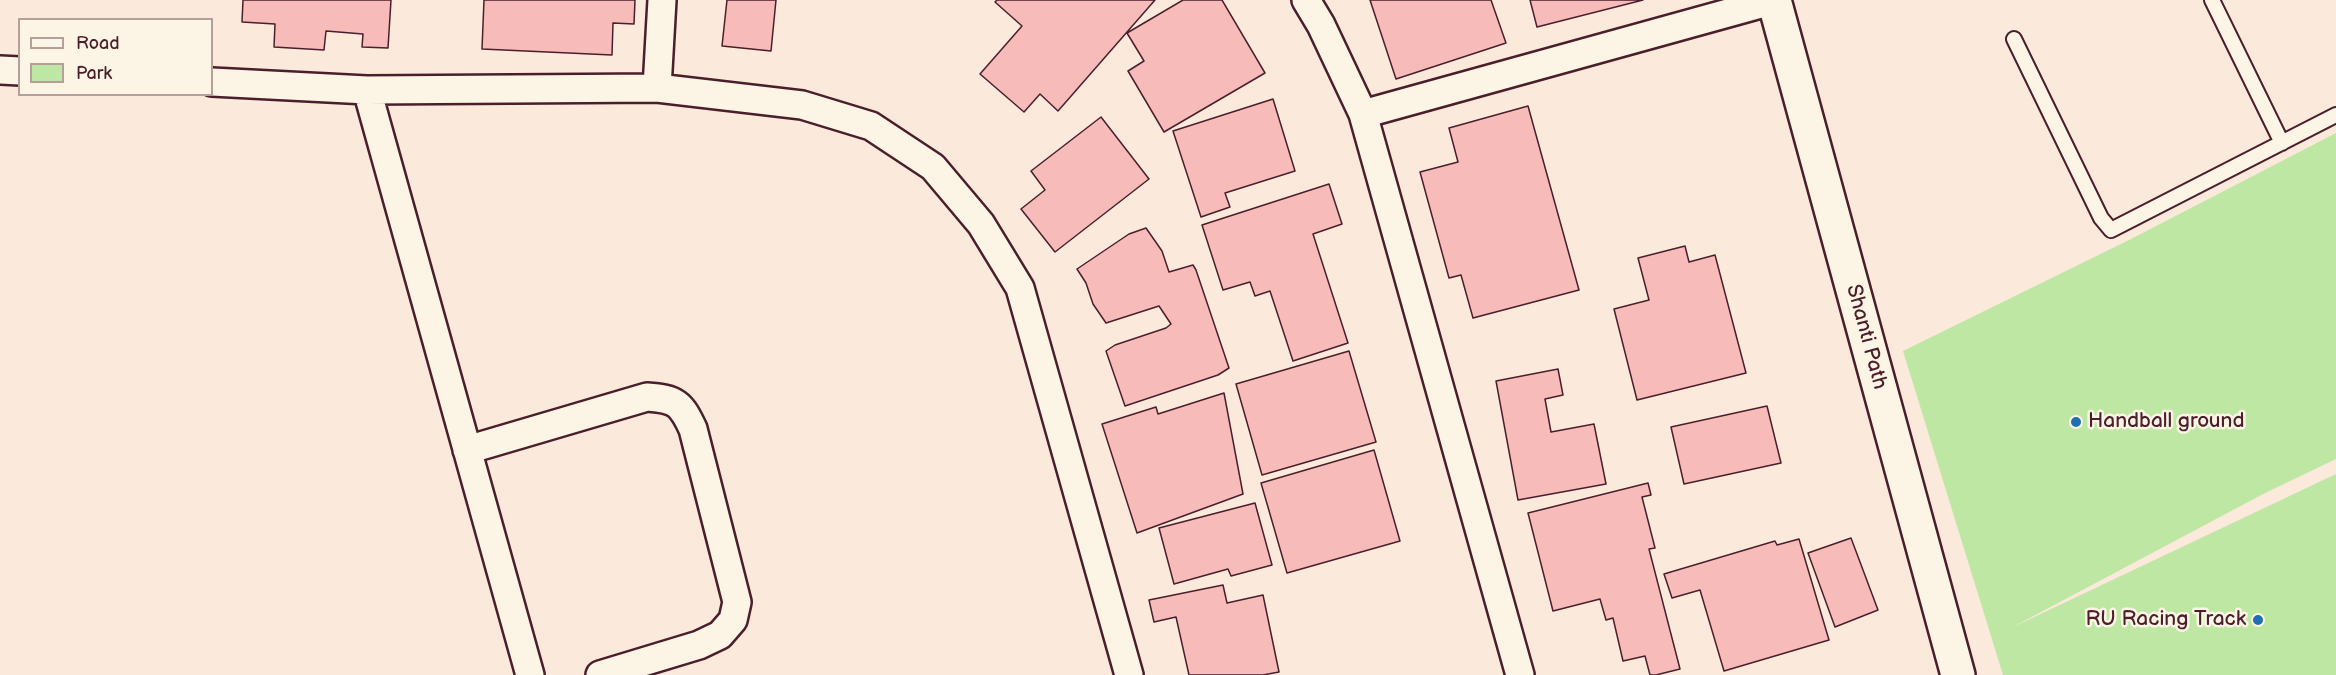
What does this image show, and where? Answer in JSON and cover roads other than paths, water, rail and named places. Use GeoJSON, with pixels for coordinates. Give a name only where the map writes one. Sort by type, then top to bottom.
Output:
{"type":"FeatureCollection","features":[{"type":"Feature","properties":{"kind":"main road","name":"Shanti Path"},"geometry":{"type":"LineString","coordinates":[[1774,0],[1958,675]]}},
{"type":"Feature","properties":{"kind":"street"},"geometry":{"type":"LineString","coordinates":[[657,88],[662,0]]}},
{"type":"Feature","properties":{"kind":"street"},"geometry":{"type":"LineString","coordinates":[[1306,0],[1321,25],[1363,114],[1520,675]]}},
{"type":"Feature","properties":{"kind":"street"},"geometry":{"type":"LineString","coordinates":[[1363,114],[1774,0]]}},
{"type":"Feature","properties":{"kind":"street"},"geometry":{"type":"LineString","coordinates":[[0,70],[18,71]]}},
{"type":"Feature","properties":{"kind":"street"},"geometry":{"type":"LineString","coordinates":[[213,82],[367,90],[657,88],[802,105],[871,126],[933,167],[981,224],[1020,288],[1129,675]]}},
{"type":"Feature","properties":{"kind":"street"},"geometry":{"type":"LineString","coordinates":[[367,90],[530,675]]}},
{"type":"Feature","properties":{"kind":"street"},"geometry":{"type":"LineString","coordinates":[[467,450],[647,397],[668,399],[684,408],[693,429],[737,602],[733,620],[720,635],[699,645],[600,675]]}},
{"type":"Feature","properties":{"kind":"lane"},"geometry":{"type":"LineString","coordinates":[[2212,0],[2282,143]]}},
{"type":"Feature","properties":{"kind":"lane"},"geometry":{"type":"LineString","coordinates":[[2014,39],[2101,218],[2111,230],[2336,115]]}},
{"type":"Feature","properties":{"kind":"place","name":"Handball ground"},"geometry":{"type":"Point","coordinates":[2076,422]}},
{"type":"Feature","properties":{"kind":"place","name":"RU Racing Track"},"geometry":{"type":"Point","coordinates":[2258,620]}}]}
